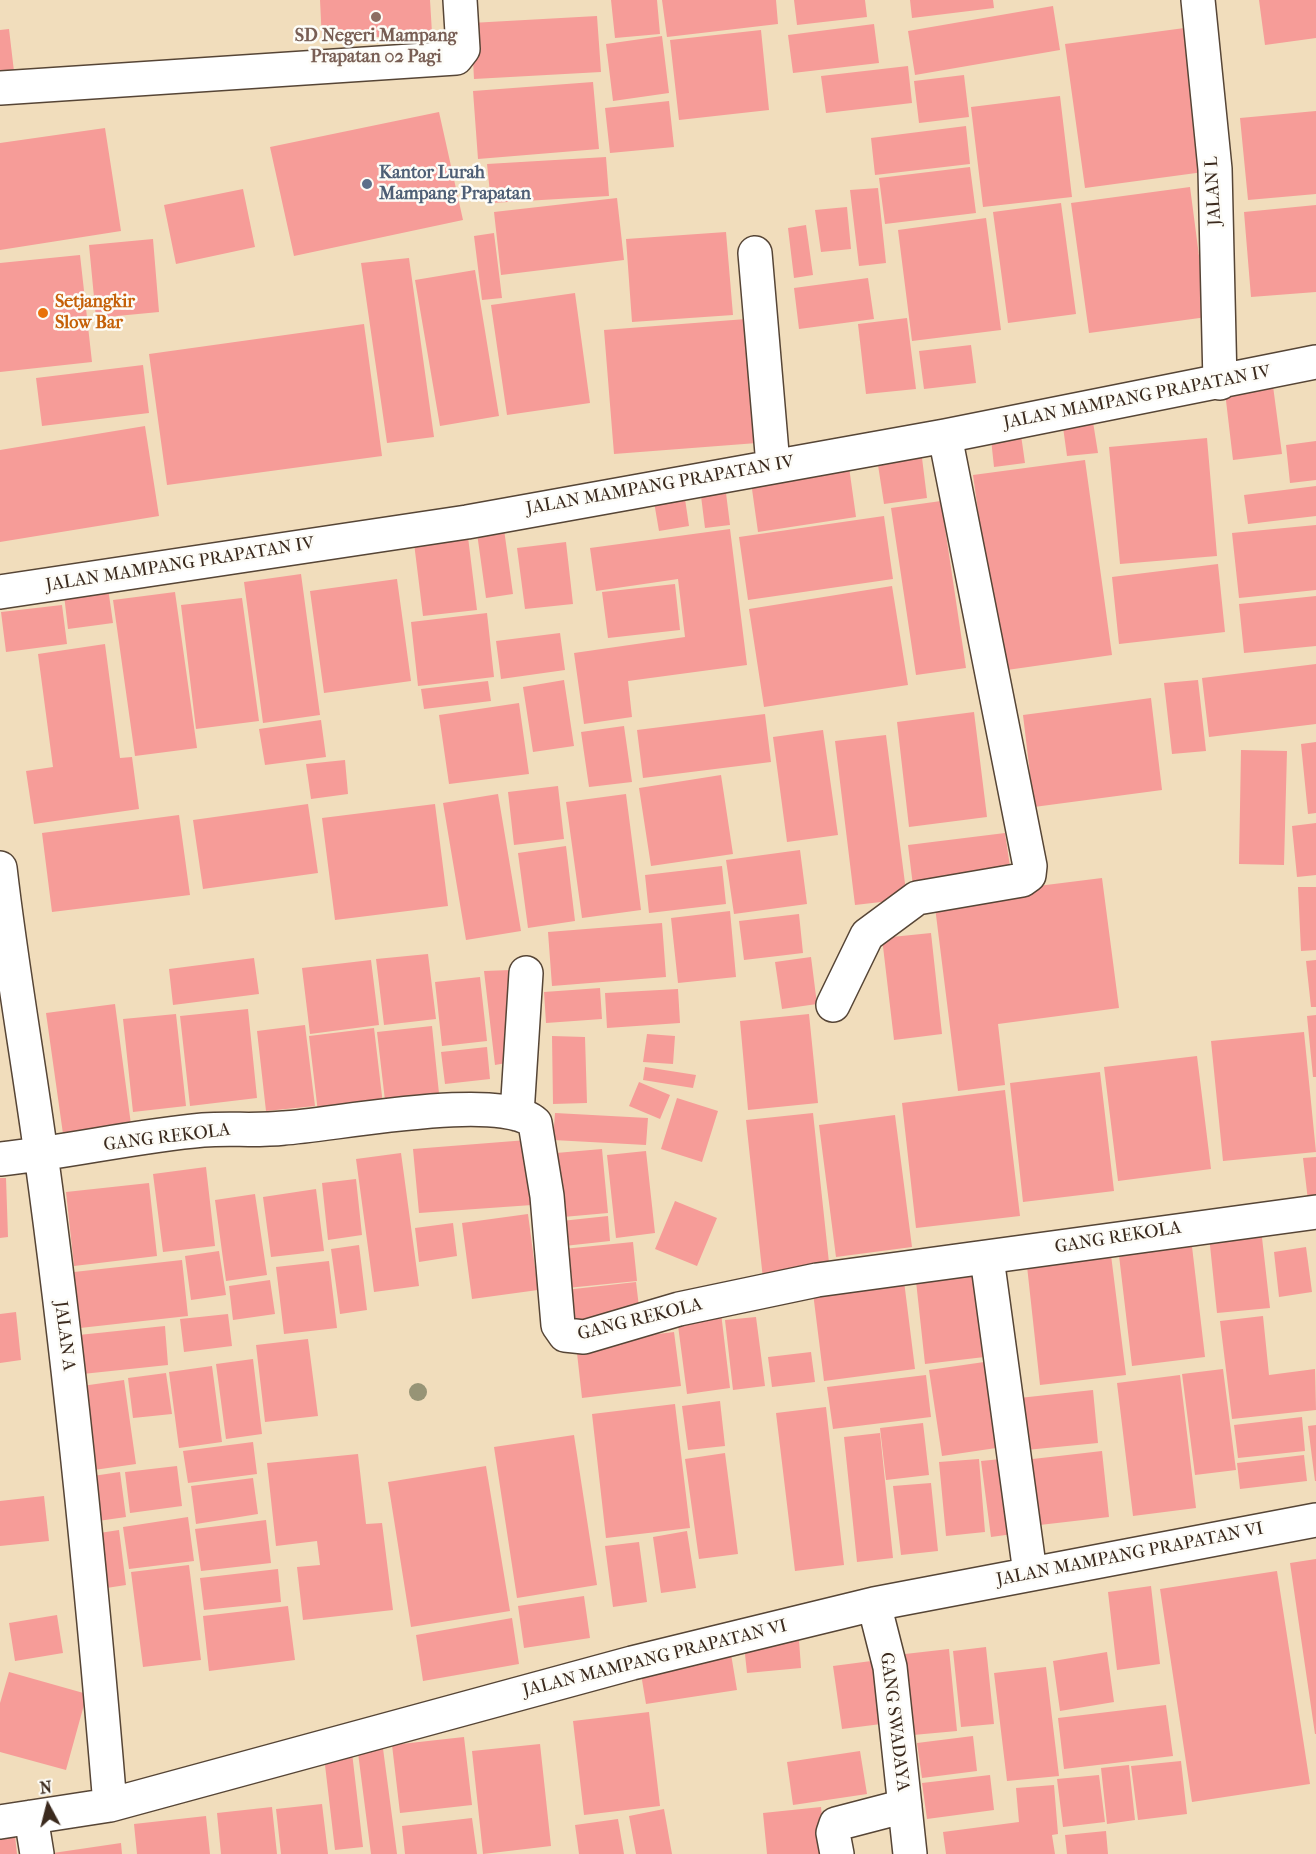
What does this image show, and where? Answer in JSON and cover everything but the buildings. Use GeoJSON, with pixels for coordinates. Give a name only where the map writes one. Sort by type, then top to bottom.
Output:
{"type":"FeatureCollection","features":[{"type":"Feature","properties":{"kind":"street"},"geometry":{"type":"LineString","coordinates":[[0,88],[456,58],[463,49],[460,0],[468,0]]}},
{"type":"Feature","properties":{"kind":"street","name":"JALAN L"},"geometry":{"type":"LineString","coordinates":[[1198,0],[1215,169],[1220,383]]}},
{"type":"Feature","properties":{"kind":"street"},"geometry":{"type":"LineString","coordinates":[[755,253],[772,465]]}},
{"type":"Feature","properties":{"kind":"street","name":"JALAN MAMPANG PRAPATAN IV"},"geometry":{"type":"LineString","coordinates":[[0,592],[467,522],[945,435],[1220,383],[1316,362]]}},
{"type":"Feature","properties":{"kind":"street"},"geometry":{"type":"LineString","coordinates":[[833,1005],[867,934],[916,898],[1022,880],[1029,875],[1030,866],[945,435]]}},
{"type":"Feature","properties":{"kind":"street","name":"JALAN A"},"geometry":{"type":"LineString","coordinates":[[0,868],[41,1155],[91,1565],[110,1805]]}},
{"type":"Feature","properties":{"kind":"street"},"geometry":{"type":"LineString","coordinates":[[518,1114],[526,973]]}},
{"type":"Feature","properties":{"kind":"street","name":"GANG REKOLA"},"geometry":{"type":"LineString","coordinates":[[0,1159],[41,1155],[203,1130],[284,1128],[435,1111],[490,1111],[518,1114],[535,1123],[547,1196],[558,1325],[565,1335],[572,1338],[584,1337],[679,1309],[817,1280],[987,1258],[1203,1225],[1316,1212]]}},
{"type":"Feature","properties":{"kind":"street"},"geometry":{"type":"LineString","coordinates":[[987,1258],[1030,1573]]}},
{"type":"Feature","properties":{"kind":"street","name":"JALAN MAMPANG PRAPATAN VI"},"geometry":{"type":"LineString","coordinates":[[15,1820],[110,1805],[632,1663],[874,1604],[1316,1520]]}},
{"type":"Feature","properties":{"kind":"street","name":"GANG SWADAYA"},"geometry":{"type":"LineString","coordinates":[[874,1604],[890,1667],[910,1854]]}},
{"type":"Feature","properties":{"kind":"street","name":"GANG SWADAYA"},"geometry":{"type":"LineString","coordinates":[[837,1854],[833,1833],[836,1824],[905,1806]]}},
{"type":"Feature","properties":{"kind":"street"},"geometry":{"type":"LineString","coordinates":[[15,1820],[37,1854]]}},
{"type":"Feature","properties":{"kind":"place","name":"SD Negeri Mampang Prapatan 02 Pagi"},"geometry":{"type":"Point","coordinates":[376,17]}},
{"type":"Feature","properties":{"kind":"place","name":"Kantor Lurah Mampang Prapatan"},"geometry":{"type":"Point","coordinates":[367,184]}},
{"type":"Feature","properties":{"kind":"place","name":"Setjangkir Slow Bar"},"geometry":{"type":"Point","coordinates":[43,313]}}]}
